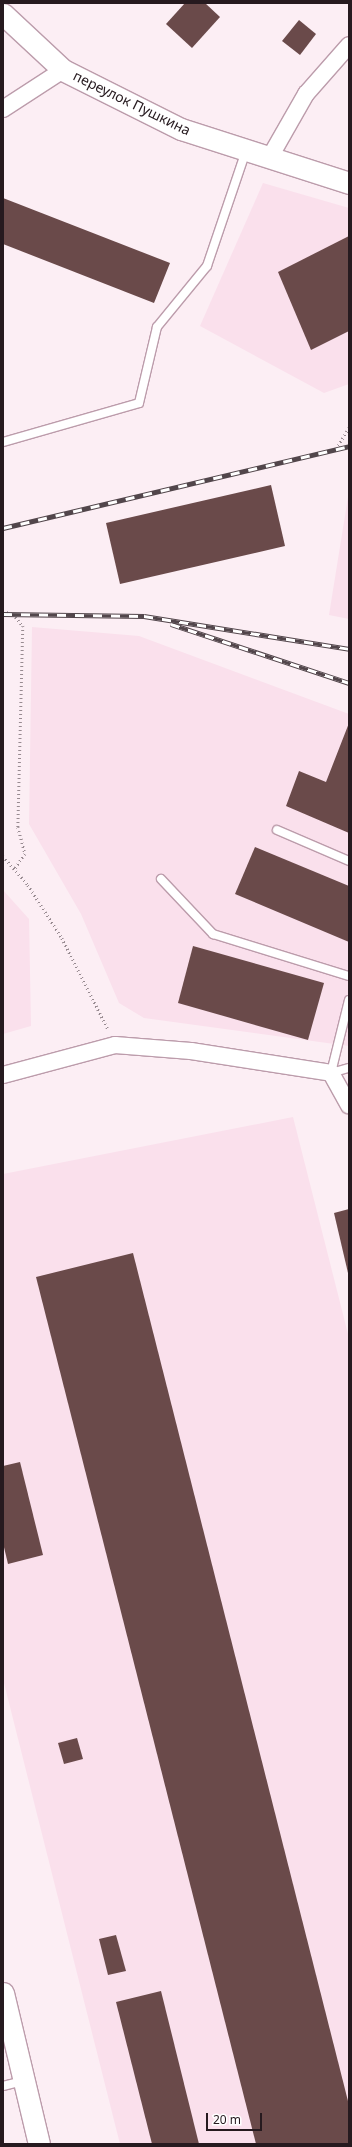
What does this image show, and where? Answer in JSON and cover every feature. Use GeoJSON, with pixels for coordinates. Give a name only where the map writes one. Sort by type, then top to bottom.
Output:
{"type":"FeatureCollection","features":[{"type":"Feature","properties":{"kind":"street","name":"переулок Пушкина"},"geometry":{"type":"LineString","coordinates":[[3,14],[63,70],[181,129],[349,183]]}},
{"type":"Feature","properties":{"kind":"street"},"geometry":{"type":"LineString","coordinates":[[270,157],[306,94],[349,45]]}},
{"type":"Feature","properties":{"kind":"street"},"geometry":{"type":"LineString","coordinates":[[3,109],[63,70]]}},
{"type":"Feature","properties":{"kind":"street"},"geometry":{"type":"LineString","coordinates":[[3,1075],[115,1045],[191,1051],[331,1073],[349,1105]]}},
{"type":"Feature","properties":{"kind":"street"},"geometry":{"type":"LineString","coordinates":[[3,1993],[39,2144]]}},
{"type":"Feature","properties":{"kind":"lane"},"geometry":{"type":"LineString","coordinates":[[3,442],[138,403],[157,326],[207,266],[246,150]]}},
{"type":"Feature","properties":{"kind":"lane"},"geometry":{"type":"LineString","coordinates":[[277,830],[349,861]]}},
{"type":"Feature","properties":{"kind":"lane"},"geometry":{"type":"LineString","coordinates":[[161,879],[213,934],[349,976]]}},
{"type":"Feature","properties":{"kind":"lane"},"geometry":{"type":"LineString","coordinates":[[349,1000],[331,1073],[349,1068]]}},
{"type":"Feature","properties":{"kind":"lane"},"geometry":{"type":"LineString","coordinates":[[3,2086],[24,2081]]}},
{"type":"Feature","properties":{"kind":"path"},"geometry":{"type":"LineString","coordinates":[[336,449],[349,427]]}},
{"type":"Feature","properties":{"kind":"path"},"geometry":{"type":"LineString","coordinates":[[3,611],[13,614],[23,626],[18,827],[25,854],[15,869]]}},
{"type":"Feature","properties":{"kind":"path"},"geometry":{"type":"LineString","coordinates":[[3,856],[15,869],[62,938],[115,1045]]}},
{"type":"Feature","properties":{"kind":"shaded area"},"geometry":{"type":"Polygon","coordinates":[[[263,183],[349,208],[349,384],[324,393],[200,326],[263,183]]]}},
{"type":"Feature","properties":{"kind":"shaded area"},"geometry":{"type":"Polygon","coordinates":[[[349,491],[349,619],[329,615],[349,491]]]}},
{"type":"Feature","properties":{"kind":"shaded area"},"geometry":{"type":"Polygon","coordinates":[[[32,627],[139,636],[349,714],[349,1046],[144,1018],[119,1003],[81,914],[29,824],[32,627]]]}},
{"type":"Feature","properties":{"kind":"shaded area"},"geometry":{"type":"Polygon","coordinates":[[[3,890],[29,919],[31,1026],[3,1034],[3,890]]]}},
{"type":"Feature","properties":{"kind":"shaded area"},"geometry":{"type":"Polygon","coordinates":[[[293,1117],[349,1338],[349,2144],[120,2144],[3,1679],[3,1174],[293,1117]]]}},
{"type":"Feature","properties":{"kind":"building"},"geometry":{"type":"Polygon","coordinates":[[[185,3],[205,3],[220,17],[192,48],[166,24],[185,3]]]}},
{"type":"Feature","properties":{"kind":"building"},"geometry":{"type":"Polygon","coordinates":[[[299,20],[316,34],[300,55],[282,41],[299,20]]]}},
{"type":"Feature","properties":{"kind":"building"},"geometry":{"type":"Polygon","coordinates":[[[3,198],[170,263],[154,303],[3,244],[3,198]]]}},
{"type":"Feature","properties":{"kind":"building"},"geometry":{"type":"Polygon","coordinates":[[[349,236],[349,331],[311,350],[278,272],[349,236]]]}},
{"type":"Feature","properties":{"kind":"building"},"geometry":{"type":"Polygon","coordinates":[[[271,485],[285,546],[120,584],[106,523],[271,485]]]}},
{"type":"Feature","properties":{"kind":"building"},"geometry":{"type":"Polygon","coordinates":[[[349,723],[349,833],[286,806],[299,771],[326,782],[349,723]]]}},
{"type":"Feature","properties":{"kind":"building"},"geometry":{"type":"Polygon","coordinates":[[[255,847],[349,886],[349,942],[235,894],[255,847]]]}},
{"type":"Feature","properties":{"kind":"building"},"geometry":{"type":"Polygon","coordinates":[[[193,946],[324,983],[308,1040],[178,1003],[193,946]]]}},
{"type":"Feature","properties":{"kind":"building"},"geometry":{"type":"Polygon","coordinates":[[[349,1209],[349,1272],[348,1273],[334,1213],[349,1209]]]}},
{"type":"Feature","properties":{"kind":"building"},"geometry":{"type":"Polygon","coordinates":[[[133,1253],[349,2105],[349,2144],[256,2144],[36,1277],[133,1253]]]}},
{"type":"Feature","properties":{"kind":"building"},"geometry":{"type":"Polygon","coordinates":[[[20,1462],[43,1555],[8,1564],[3,1543],[3,1466],[20,1462]]]}},
{"type":"Feature","properties":{"kind":"building"},"geometry":{"type":"Polygon","coordinates":[[[77,1738],[83,1759],[64,1764],[58,1743],[77,1738]]]}},
{"type":"Feature","properties":{"kind":"building"},"geometry":{"type":"Polygon","coordinates":[[[116,1935],[126,1971],[108,1975],[99,1939],[116,1935]]]}},
{"type":"Feature","properties":{"kind":"building"},"geometry":{"type":"Polygon","coordinates":[[[161,1991],[199,2144],[152,2144],[116,2002],[161,1991]]]}},
{"type":"Feature","properties":{"kind":"railway"},"geometry":{"type":"LineString","coordinates":[[3,528],[349,446]]}},
{"type":"Feature","properties":{"kind":"railway"},"geometry":{"type":"LineString","coordinates":[[3,614],[144,616],[349,649]]}},
{"type":"Feature","properties":{"kind":"railway"},"geometry":{"type":"LineString","coordinates":[[171,624],[349,683]]}}]}
